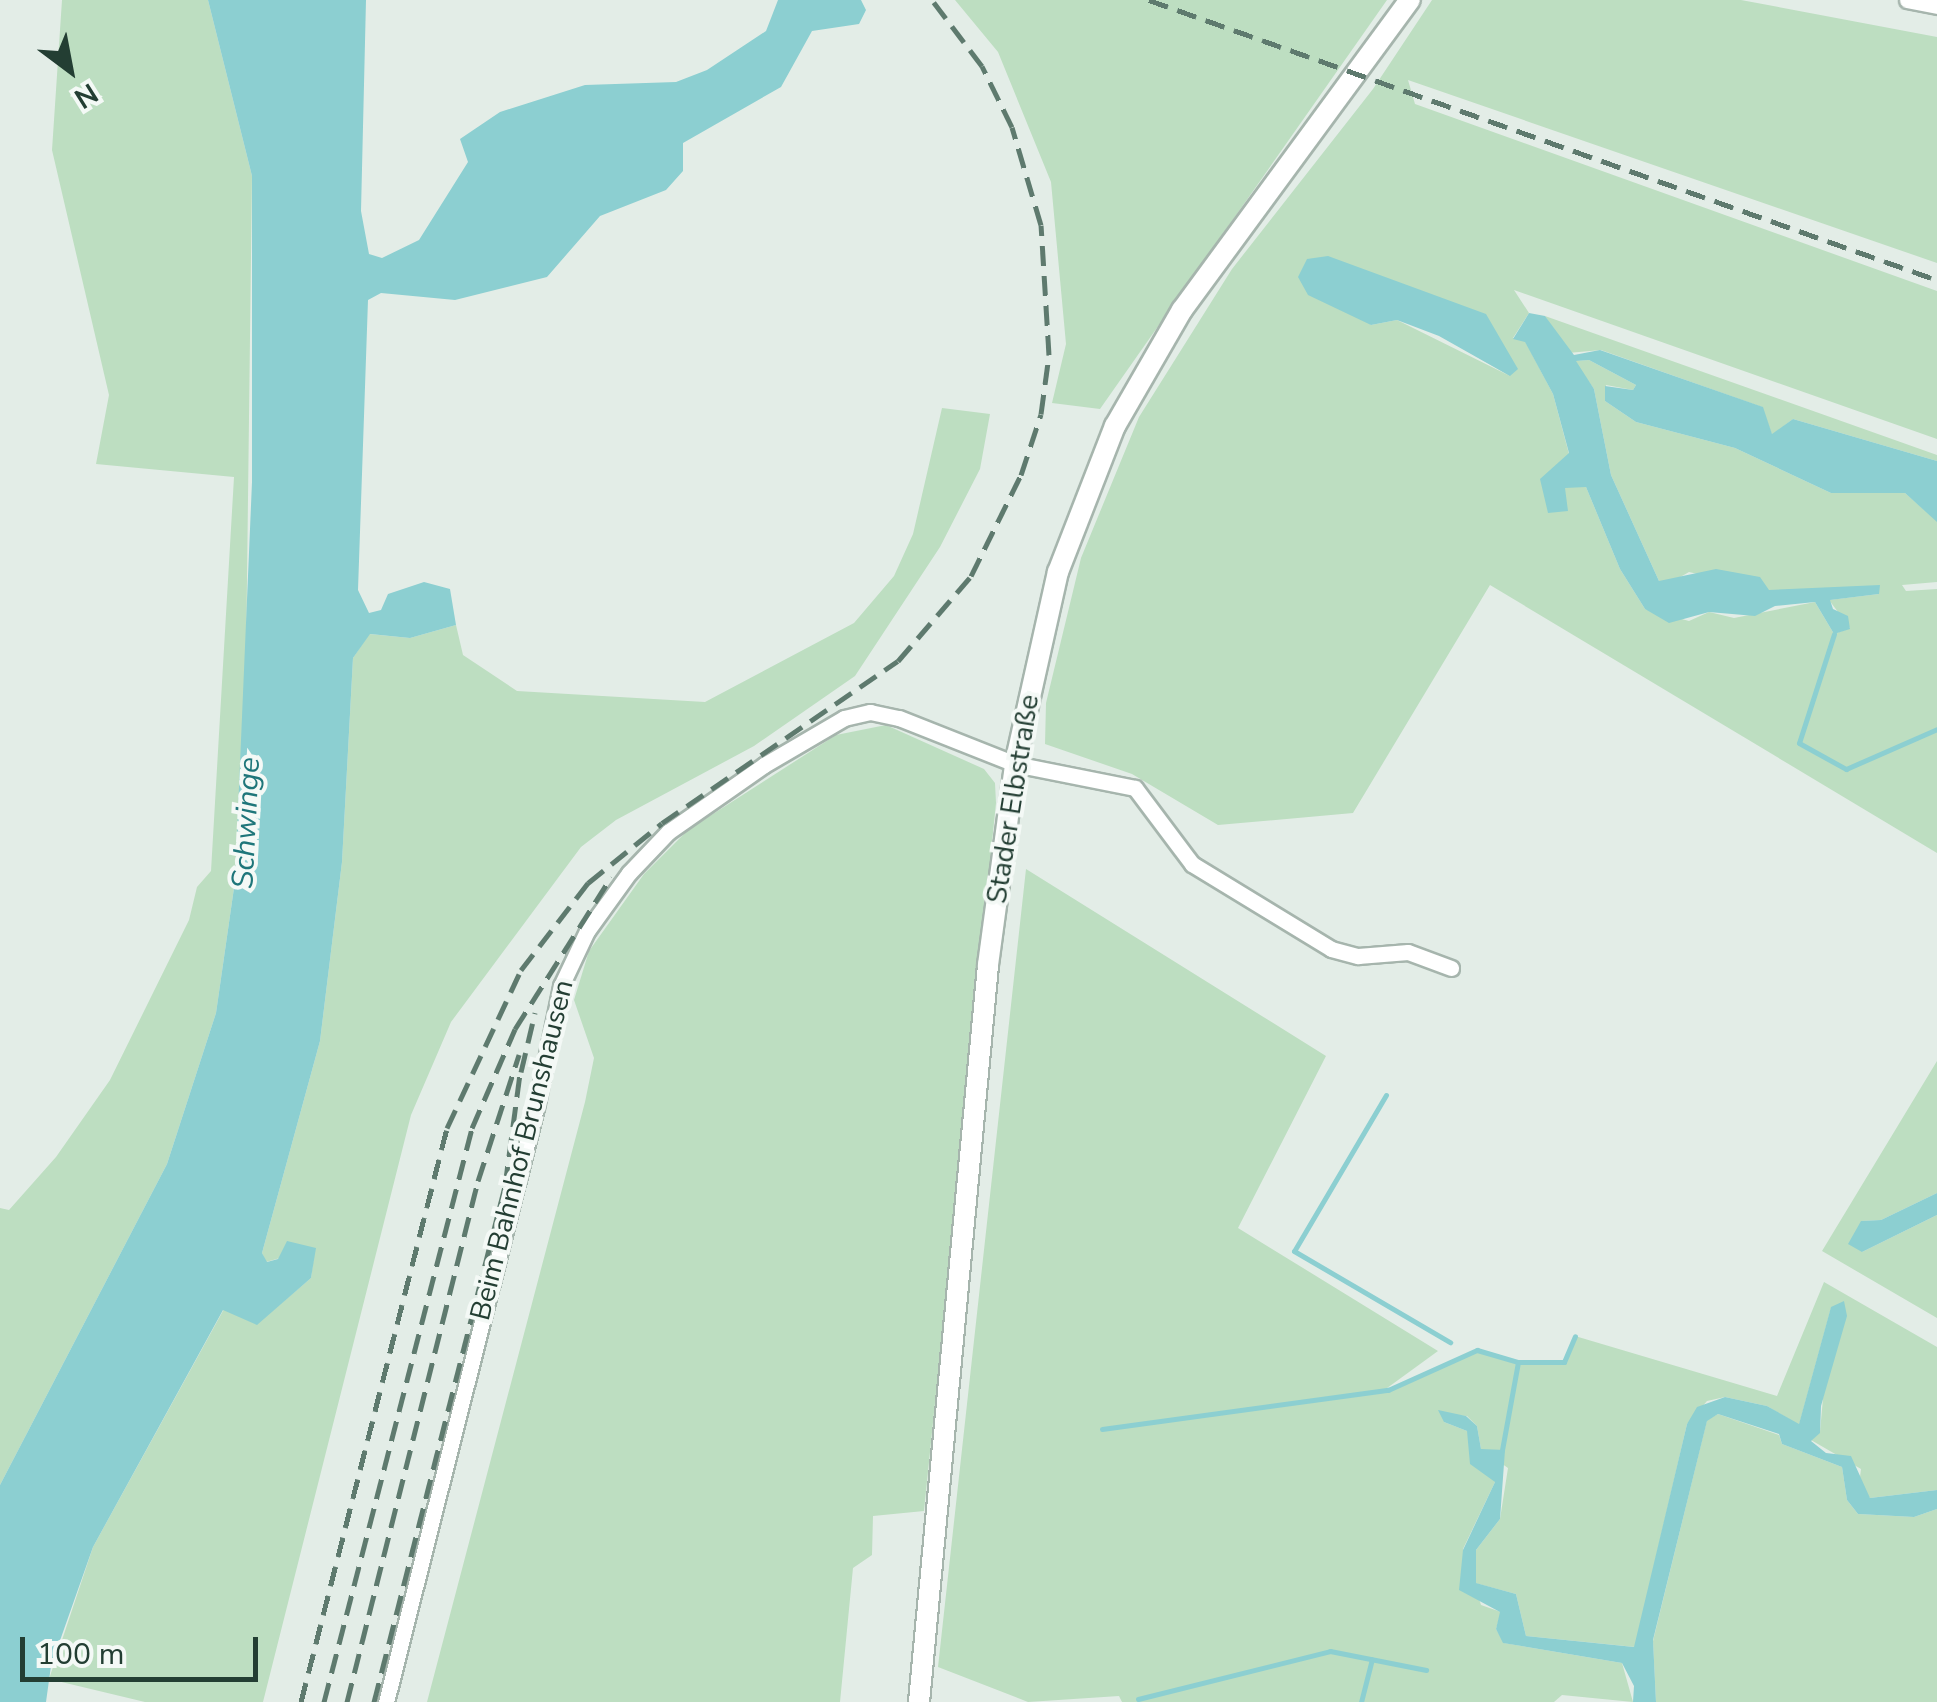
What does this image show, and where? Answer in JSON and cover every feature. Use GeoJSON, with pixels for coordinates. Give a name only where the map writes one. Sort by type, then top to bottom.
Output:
{"type":"FeatureCollection","features":[{"type":"Feature","properties":{"kind":"street","name":"Stader Elbstraße"},"geometry":{"type":"LineString","coordinates":[[919,1702],[988,965],[1014,764],[1058,572],[1115,426],[1226,245],[1410,0]]}},
{"type":"Feature","properties":{"kind":"street"},"geometry":{"type":"LineString","coordinates":[[1907,0],[1937,6]]}},
{"type":"Feature","properties":{"kind":"street","name":"Beim Bahnhof Brunshausen"},"geometry":{"type":"LineString","coordinates":[[386,1702],[536,1108],[547,1033],[587,930],[668,832],[844,718],[870,712],[899,718],[1014,764],[1134,788],[1192,864],[1331,949],[1358,956],[1408,952],[1451,968]]}},
{"type":"Feature","properties":{"kind":"green space"},"geometry":{"type":"Polygon","coordinates":[[[62,0],[208,0],[252,176],[245,741],[235,881],[216,1013],[167,1164],[0,1485],[0,1208],[9,1210],[56,1157],[110,1080],[189,920],[197,887],[211,871],[234,477],[96,464],[109,395],[52,150],[62,0]]]}},
{"type":"Feature","properties":{"kind":"green space"},"geometry":{"type":"Polygon","coordinates":[[[955,0],[1387,0],[1100,409],[1052,403],[1066,344],[1051,182],[998,52],[955,0]]]}},
{"type":"Feature","properties":{"kind":"green space"},"geometry":{"type":"Polygon","coordinates":[[[1432,0],[1741,0],[1937,37],[1937,263],[1408,80],[1415,104],[1937,291],[1937,439],[1514,290],[1529,313],[1513,338],[1525,341],[1553,394],[1569,454],[1565,488],[1574,482],[1586,487],[1620,569],[1645,609],[1689,621],[1709,612],[1734,618],[1815,602],[1834,634],[1850,628],[1829,600],[1879,594],[1768,590],[1689,572],[1670,583],[1659,581],[1611,475],[1594,389],[1574,361],[1589,360],[1636,385],[1633,390],[1606,385],[1605,401],[1636,422],[1735,448],[1831,493],[1905,493],[1937,521],[1937,582],[1902,585],[1906,591],[1937,589],[1937,853],[1490,585],[1353,813],[1218,825],[1132,774],[1045,744],[1046,703],[1081,558],[1139,417],[1232,269],[1373,89],[1432,0]],[[1307,259],[1371,325],[1397,320],[1510,376],[1307,259]]]}},
{"type":"Feature","properties":{"kind":"green space"},"geometry":{"type":"Polygon","coordinates":[[[1545,316],[1937,455],[1937,461],[1793,419],[1772,435],[1762,407],[1601,350],[1568,353],[1545,316]]]}},
{"type":"Feature","properties":{"kind":"green space"},"geometry":{"type":"Polygon","coordinates":[[[942,408],[990,414],[980,469],[940,547],[855,676],[754,746],[616,820],[581,847],[451,1022],[411,1115],[263,1702],[145,1702],[49,1679],[93,1547],[224,1309],[257,1324],[311,1278],[315,1248],[266,1262],[262,1253],[320,1041],[342,862],[353,658],[369,634],[410,638],[456,625],[463,655],[517,691],[705,702],[854,623],[894,576],[913,534],[942,408]]]}},
{"type":"Feature","properties":{"kind":"green space"},"geometry":{"type":"Polygon","coordinates":[[[886,725],[984,769],[995,783],[996,803],[924,1511],[873,1516],[872,1555],[853,1568],[840,1702],[427,1702],[585,1102],[594,1058],[574,1000],[589,951],[644,874],[688,830],[836,735],[886,725]]]}},
{"type":"Feature","properties":{"kind":"green space"},"geometry":{"type":"Polygon","coordinates":[[[1026,869],[1326,1056],[1238,1228],[1438,1351],[1383,1391],[1477,1350],[1518,1362],[1564,1362],[1575,1336],[1777,1396],[1824,1282],[1937,1347],[1937,1490],[1870,1498],[1859,1485],[1861,1469],[1811,1440],[1820,1432],[1831,1308],[1799,1425],[1767,1406],[1725,1397],[1707,1401],[1687,1424],[1635,1647],[1526,1636],[1516,1594],[1475,1583],[1476,1550],[1500,1519],[1508,1468],[1481,1449],[1477,1426],[1467,1416],[1450,1415],[1444,1422],[1467,1431],[1495,1482],[1463,1549],[1481,1605],[1501,1612],[1496,1629],[1504,1643],[1622,1663],[1633,1702],[1562,1695],[1554,1702],[1122,1702],[1119,1696],[1028,1702],[938,1667],[1026,869]]]}},
{"type":"Feature","properties":{"kind":"green space"},"geometry":{"type":"Polygon","coordinates":[[[1937,1061],[1937,1193],[1881,1220],[1861,1221],[1862,1252],[1937,1215],[1937,1318],[1822,1251],[1937,1061]]]}},
{"type":"Feature","properties":{"kind":"green space"},"geometry":{"type":"Polygon","coordinates":[[[1718,1414],[1779,1435],[1782,1444],[1842,1467],[1847,1500],[1858,1514],[1914,1517],[1937,1509],[1937,1702],[1656,1702],[1653,1641],[1707,1420],[1718,1414]]]}},
{"type":"Feature","properties":{"kind":"water","name":"Schwinge"},"geometry":{"type":"Polygon","coordinates":[[[208,0],[366,0],[361,211],[369,254],[382,258],[419,240],[468,162],[460,139],[500,112],[585,85],[676,82],[707,70],[766,31],[778,0],[861,0],[866,10],[859,24],[812,31],[781,87],[683,143],[683,171],[666,190],[600,216],[547,277],[455,300],[381,293],[368,300],[358,590],[369,613],[381,610],[388,594],[424,582],[450,589],[456,625],[410,638],[370,634],[353,658],[342,862],[320,1041],[262,1253],[267,1262],[278,1259],[287,1241],[316,1248],[311,1278],[257,1325],[223,1310],[93,1547],[51,1666],[46,1702],[0,1702],[0,1485],[167,1164],[216,1013],[235,881],[252,482],[252,176],[208,0]]]}},
{"type":"Feature","properties":{"kind":"water"},"geometry":{"type":"Polygon","coordinates":[[[1328,256],[1486,314],[1518,369],[1510,376],[1439,336],[1397,320],[1371,325],[1308,295],[1298,277],[1307,259],[1328,256]]]}},
{"type":"Feature","properties":{"kind":"water"},"geometry":{"type":"Polygon","coordinates":[[[1529,313],[1545,316],[1574,355],[1600,350],[1763,407],[1772,434],[1793,419],[1937,461],[1937,522],[1905,493],[1831,493],[1735,448],[1636,422],[1605,401],[1605,386],[1633,390],[1636,385],[1589,360],[1576,361],[1594,389],[1611,475],[1659,581],[1716,569],[1760,577],[1769,590],[1880,585],[1879,594],[1830,600],[1833,609],[1848,616],[1850,629],[1834,634],[1815,602],[1775,606],[1755,616],[1709,612],[1669,623],[1645,609],[1620,569],[1586,487],[1565,488],[1568,511],[1548,513],[1540,479],[1569,453],[1553,394],[1525,342],[1513,339],[1529,313]]]}},
{"type":"Feature","properties":{"kind":"water"},"geometry":{"type":"Polygon","coordinates":[[[1937,1193],[1937,1215],[1862,1252],[1848,1244],[1861,1221],[1881,1220],[1937,1193]]]}},
{"type":"Feature","properties":{"kind":"water"},"geometry":{"type":"Polygon","coordinates":[[[1844,1301],[1847,1316],[1821,1406],[1820,1433],[1811,1441],[1826,1453],[1851,1456],[1870,1498],[1937,1490],[1937,1509],[1914,1517],[1858,1514],[1847,1500],[1842,1467],[1782,1444],[1779,1434],[1718,1414],[1707,1421],[1653,1640],[1656,1702],[1633,1702],[1634,1686],[1622,1663],[1503,1643],[1496,1629],[1500,1612],[1459,1590],[1463,1550],[1495,1482],[1470,1464],[1467,1431],[1444,1422],[1438,1410],[1466,1416],[1477,1426],[1481,1449],[1505,1450],[1500,1519],[1476,1550],[1476,1583],[1516,1594],[1526,1636],[1634,1647],[1687,1424],[1697,1407],[1725,1397],[1767,1406],[1799,1424],[1831,1307],[1844,1301]]]}},
{"type":"Feature","properties":{"kind":"waterway"},"geometry":{"type":"LineString","coordinates":[[1834,634],[1799,743],[1846,769],[1937,729]]}},
{"type":"Feature","properties":{"kind":"waterway"},"geometry":{"type":"LineString","coordinates":[[1386,1095],[1294,1251],[1450,1342]]}},
{"type":"Feature","properties":{"kind":"waterway"},"geometry":{"type":"LineString","coordinates":[[1502,1450],[1518,1362],[1564,1362],[1575,1336]]}},
{"type":"Feature","properties":{"kind":"waterway"},"geometry":{"type":"LineString","coordinates":[[1102,1429],[1388,1390],[1477,1350],[1518,1362]]}},
{"type":"Feature","properties":{"kind":"waterway"},"geometry":{"type":"LineString","coordinates":[[1138,1699],[1330,1651],[1426,1670]]}},
{"type":"Feature","properties":{"kind":"waterway"},"geometry":{"type":"LineString","coordinates":[[1361,1702],[1372,1659]]}},
{"type":"Feature","properties":{"kind":"railway"},"geometry":{"type":"LineString","coordinates":[[301,1702],[447,1128],[521,970],[588,883],[662,823],[898,661],[971,576],[1021,475],[1041,414],[1049,355],[1041,225],[1012,127],[982,66],[932,0]]}},
{"type":"Feature","properties":{"kind":"railway"},"geometry":{"type":"LineString","coordinates":[[1149,0],[1937,280]]}},
{"type":"Feature","properties":{"kind":"railway"},"geometry":{"type":"LineString","coordinates":[[324,1702],[472,1128],[515,1029],[611,877]]}},
{"type":"Feature","properties":{"kind":"railway"},"geometry":{"type":"LineString","coordinates":[[521,1072],[535,1013]]}},
{"type":"Feature","properties":{"kind":"railway"},"geometry":{"type":"LineString","coordinates":[[347,1702],[478,1181],[519,1055]]}},
{"type":"Feature","properties":{"kind":"railway"},"geometry":{"type":"LineString","coordinates":[[374,1702],[505,1186],[520,1074]]}}]}
